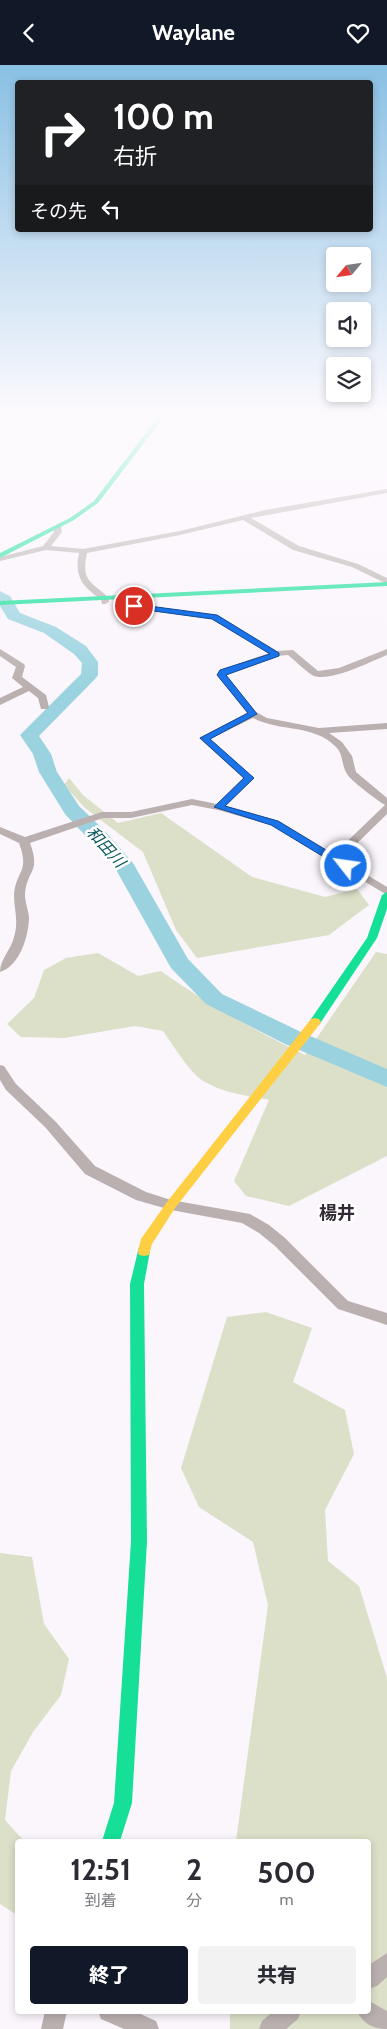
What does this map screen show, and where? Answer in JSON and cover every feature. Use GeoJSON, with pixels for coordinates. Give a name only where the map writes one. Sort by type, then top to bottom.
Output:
{"type":"FeatureCollection","features":[{"type":"Feature","properties":{"kind":"main road"},"geometry":{"type":"LineString","coordinates":[[0,557],[57,527],[92,505]]}},
{"type":"Feature","properties":{"kind":"main road"},"geometry":{"type":"LineString","coordinates":[[0,607],[387,583]]}},
{"type":"Feature","properties":{"kind":"main road"},"geometry":{"type":"LineString","coordinates":[[0,603],[105,600],[126,602],[387,589]]}},
{"type":"Feature","properties":{"kind":"main road"},"geometry":{"type":"LineString","coordinates":[[111,1839],[123,1803],[139,1541],[137,1284],[146,1243],[172,1205],[305,1037],[372,938],[387,894]]}},
{"type":"Feature","properties":{"kind":"street"},"geometry":{"type":"LineString","coordinates":[[0,557],[46,548],[83,551],[180,533],[265,512],[308,505]]}},
{"type":"Feature","properties":{"kind":"street"},"geometry":{"type":"LineString","coordinates":[[246,518],[271,535],[296,548],[367,571],[387,583]]}},
{"type":"Feature","properties":{"kind":"street"},"geometry":{"type":"LineString","coordinates":[[46,548],[58,532],[57,527]]}},
{"type":"Feature","properties":{"kind":"street"},"geometry":{"type":"LineString","coordinates":[[83,551],[80,567],[82,576],[90,588],[105,600]]}},
{"type":"Feature","properties":{"kind":"street"},"geometry":{"type":"LineString","coordinates":[[126,602],[134,606],[214,617],[276,655]]}},
{"type":"Feature","properties":{"kind":"street"},"geometry":{"type":"LineString","coordinates":[[0,652],[21,667],[17,678],[43,697],[44,707]]}},
{"type":"Feature","properties":{"kind":"street"},"geometry":{"type":"LineString","coordinates":[[387,652],[343,669],[320,675],[316,674],[290,652],[223,672],[221,675],[253,714],[264,720],[319,731],[387,726]]}},
{"type":"Feature","properties":{"kind":"street"},"geometry":{"type":"LineString","coordinates":[[0,702],[30,687]]}},
{"type":"Feature","properties":{"kind":"street"},"geometry":{"type":"LineString","coordinates":[[219,807],[249,778],[204,738],[253,714]]}},
{"type":"Feature","properties":{"kind":"street"},"geometry":{"type":"LineString","coordinates":[[319,731],[339,744],[346,756],[351,773],[387,803]]}},
{"type":"Feature","properties":{"kind":"street"},"geometry":{"type":"LineString","coordinates":[[0,830],[24,841],[102,815],[131,815],[187,803],[219,807],[274,823],[387,894]]}},
{"type":"Feature","properties":{"kind":"street"},"geometry":{"type":"LineString","coordinates":[[334,860],[387,808]]}},
{"type":"Feature","properties":{"kind":"street"},"geometry":{"type":"LineString","coordinates":[[0,968],[6,964],[23,934],[24,915],[20,895],[22,884],[30,869],[30,857],[24,841]]}},
{"type":"Feature","properties":{"kind":"street"},"geometry":{"type":"LineString","coordinates":[[0,1069],[11,1087],[50,1124],[90,1170],[141,1196],[172,1205],[246,1219],[264,1229],[280,1242],[343,1305],[387,1319]]}},
{"type":"Feature","properties":{"kind":"street"},"geometry":{"type":"LineString","coordinates":[[371,1976],[387,1963]]}},
{"type":"Feature","properties":{"kind":"street"},"geometry":{"type":"LineString","coordinates":[[371,2013],[387,2024]]}},
{"type":"Feature","properties":{"kind":"street"},"geometry":{"type":"LineString","coordinates":[[52,2029],[55,2014]]}},
{"type":"Feature","properties":{"kind":"street"},"geometry":{"type":"LineString","coordinates":[[116,2014],[148,2029]]}},
{"type":"Feature","properties":{"kind":"street"},"geometry":{"type":"LineString","coordinates":[[270,2029],[287,2014]]}},
{"type":"Feature","properties":{"kind":"green space"},"geometry":{"type":"Polygon","coordinates":[[[69,778],[83,795],[118,823],[161,813],[252,877],[325,897],[357,889],[369,905],[329,935],[197,958],[176,930],[143,852],[85,808],[64,785],[69,778]]]}},
{"type":"Feature","properties":{"kind":"green space"},"geometry":{"type":"Polygon","coordinates":[[[376,952],[387,954],[387,1156],[289,1206],[246,1196],[234,1181],[269,1100],[228,1091],[205,1082],[188,1066],[163,1031],[135,1026],[64,1038],[21,1037],[7,1024],[34,998],[44,970],[66,958],[98,953],[138,976],[161,971],[231,1016],[305,1055],[376,952]]]}},
{"type":"Feature","properties":{"kind":"green space"},"geometry":{"type":"Polygon","coordinates":[[[266,1312],[312,1328],[293,1382],[345,1410],[354,1454],[325,1510],[328,1561],[359,1586],[387,1678],[387,2029],[230,2029],[230,2014],[371,2014],[371,1839],[236,1839],[268,1605],[253,1542],[199,1507],[181,1468],[227,1317],[266,1312]]]}},
{"type":"Feature","properties":{"kind":"green space"},"geometry":{"type":"Polygon","coordinates":[[[0,1553],[32,1557],[44,1624],[69,1659],[61,1695],[33,1732],[11,1771],[5,1820],[22,1839],[15,1839],[15,1914],[0,1904],[0,1553]]]}},
{"type":"Feature","properties":{"kind":"waterway","name":"和田川"},"geometry":{"type":"LineString","coordinates":[[0,596],[4,599],[14,616],[50,630],[80,650],[90,662],[89,675],[29,735],[42,754],[48,772],[72,810],[123,863],[179,963],[214,999],[293,1038],[387,1079]]}},
{"type":"Feature","properties":{"kind":"traffic: fast"},"geometry":{"type":"LineString","coordinates":[[0,556],[72,519],[92,505]]}},
{"type":"Feature","properties":{"kind":"traffic: fast"},"geometry":{"type":"LineString","coordinates":[[0,603],[387,584]]}},
{"type":"Feature","properties":{"kind":"traffic: fast"},"geometry":{"type":"LineString","coordinates":[[315,1022],[372,938],[387,895]]}},
{"type":"Feature","properties":{"kind":"traffic: fast"},"geometry":{"type":"LineString","coordinates":[[112,1839],[123,1803],[139,1541],[137,1284],[144,1251]]}},
{"type":"Feature","properties":{"kind":"traffic: slow"},"geometry":{"type":"LineString","coordinates":[[144,1251],[146,1243],[171,1205],[315,1022]]}},
{"type":"Feature","properties":{"kind":"district","name":"楊井"},"geometry":{"type":"Point","coordinates":[337,1213]}},
{"type":"Feature","properties":{"kind":"route"},"geometry":{"type":"LineString","coordinates":[[134,606],[214,617],[276,655],[223,672],[221,675],[229,682],[253,714],[204,738],[249,778],[219,807],[274,823],[346,866]]}}]}
